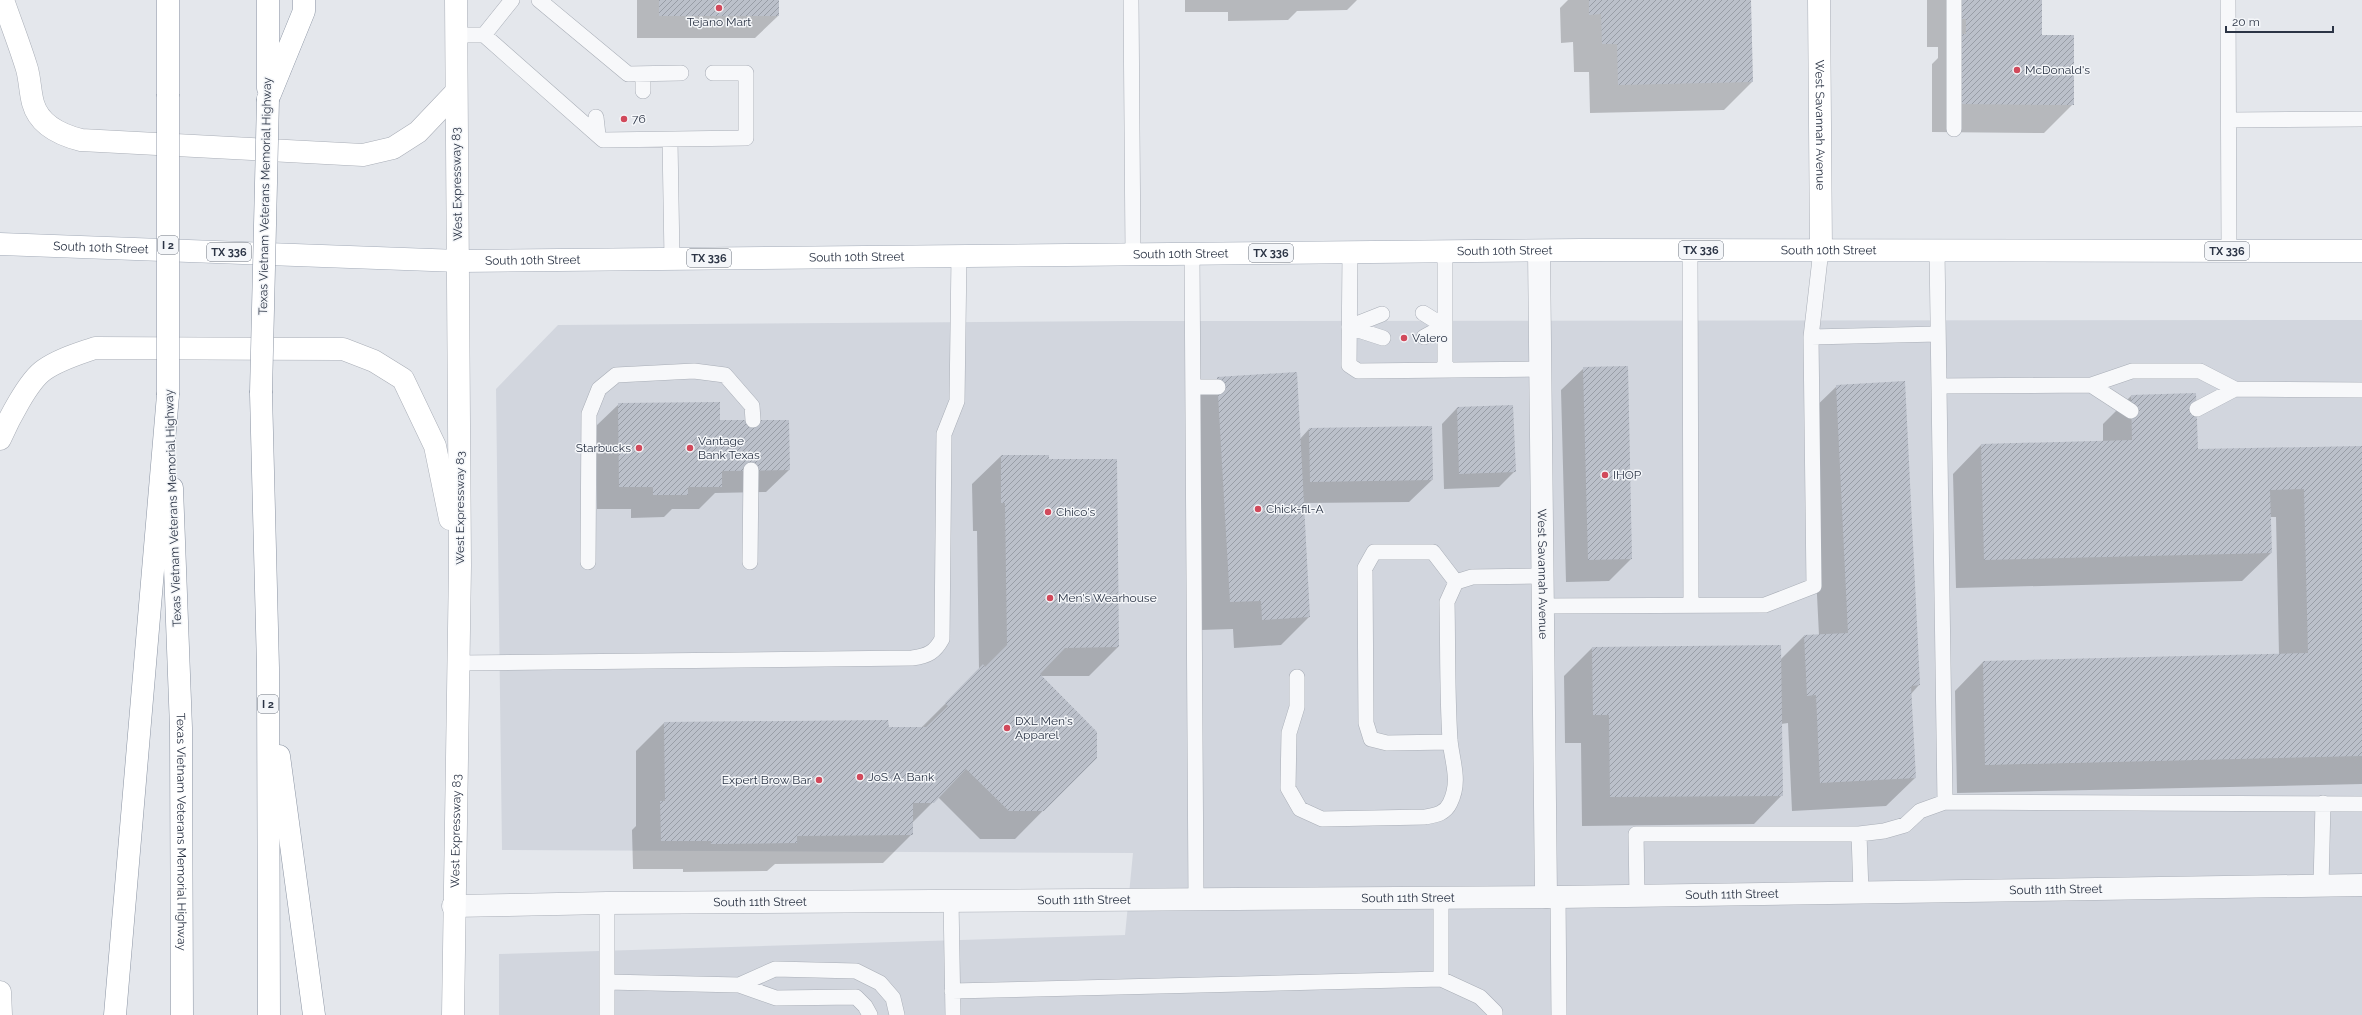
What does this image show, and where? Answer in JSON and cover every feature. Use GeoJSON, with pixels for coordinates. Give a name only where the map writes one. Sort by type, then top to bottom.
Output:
{"type":"FeatureCollection","features":[{"type":"Feature","properties":{"kind":"main road"},"geometry":{"type":"LineString","coordinates":[[3,0],[28,71],[33,104],[40,118],[50,127],[66,136],[81,140],[362,155],[393,148],[418,132],[456,92]]}},
{"type":"Feature","properties":{"kind":"main road","name":"Texas Vietnam Veterans Memorial Highway"},"geometry":{"type":"LineString","coordinates":[[168,0],[168,395],[182,728],[182,1015]]}},
{"type":"Feature","properties":{"kind":"main road","name":"Texas Vietnam Veterans Memorial Highway"},"geometry":{"type":"LineString","coordinates":[[268,0],[268,99],[261,393],[268,668],[269,1015]]}},
{"type":"Feature","properties":{"kind":"main road"},"geometry":{"type":"LineString","coordinates":[[268,99],[304,11],[304,0]]}},
{"type":"Feature","properties":{"kind":"main road","name":"West Expressway 83"},"geometry":{"type":"LineString","coordinates":[[453,1015],[453,906],[460,565],[456,0]]}},
{"type":"Feature","properties":{"kind":"main road","name":"West Savannah Avenue"},"geometry":{"type":"LineString","coordinates":[[1819,0],[1821,250]]}},
{"type":"Feature","properties":{"kind":"main road","name":"South 10th Street"},"geometry":{"type":"LineString","coordinates":[[0,244],[459,260],[1690,250],[2362,251]]}},
{"type":"Feature","properties":{"kind":"main road"},"geometry":{"type":"LineString","coordinates":[[0,439],[14,409],[43,370],[70,356],[96,348],[343,349],[374,361],[403,379],[435,446],[460,565]]}},
{"type":"Feature","properties":{"kind":"main road"},"geometry":{"type":"LineString","coordinates":[[115,1015],[168,395]]}},
{"type":"Feature","properties":{"kind":"main road"},"geometry":{"type":"LineString","coordinates":[[268,668],[314,1015]]}},
{"type":"Feature","properties":{"kind":"main road"},"geometry":{"type":"LineString","coordinates":[[0,992],[1,1015]]}},
{"type":"Feature","properties":{"kind":"street","name":"West Savannah Avenue"},"geometry":{"type":"LineString","coordinates":[[1539,251],[1542,576],[1552,897]]}},
{"type":"Feature","properties":{"kind":"street","name":"South 11th Street"},"geometry":{"type":"LineString","coordinates":[[453,906],[951,900],[1441,896],[1552,897],[2362,885]]}},
{"type":"Feature","properties":{"kind":"lane"},"geometry":{"type":"LineString","coordinates":[[484,35],[512,0]]}},
{"type":"Feature","properties":{"kind":"lane"},"geometry":{"type":"LineString","coordinates":[[539,0],[552,17],[594,52],[628,74],[681,73]]}},
{"type":"Feature","properties":{"kind":"lane"},"geometry":{"type":"LineString","coordinates":[[1131,0],[1133,255]]}},
{"type":"Feature","properties":{"kind":"lane"},"geometry":{"type":"LineString","coordinates":[[1954,0],[1954,130]]}},
{"type":"Feature","properties":{"kind":"lane"},"geometry":{"type":"LineString","coordinates":[[2228,0],[2229,251]]}},
{"type":"Feature","properties":{"kind":"lane"},"geometry":{"type":"LineString","coordinates":[[456,35],[484,35],[603,140],[644,136],[670,140],[692,136],[746,138],[746,73],[713,73]]}},
{"type":"Feature","properties":{"kind":"lane"},"geometry":{"type":"LineString","coordinates":[[642,74],[643,91]]}},
{"type":"Feature","properties":{"kind":"lane"},"geometry":{"type":"LineString","coordinates":[[554,80],[554,96]]}},
{"type":"Feature","properties":{"kind":"lane"},"geometry":{"type":"LineString","coordinates":[[596,117],[598,135]]}},
{"type":"Feature","properties":{"kind":"lane"},"geometry":{"type":"LineString","coordinates":[[2229,120],[2362,119]]}},
{"type":"Feature","properties":{"kind":"lane"},"geometry":{"type":"LineString","coordinates":[[670,140],[672,259]]}},
{"type":"Feature","properties":{"kind":"lane"},"geometry":{"type":"LineString","coordinates":[[1690,250],[1691,605]]}},
{"type":"Feature","properties":{"kind":"lane"},"geometry":{"type":"LineString","coordinates":[[1543,606],[1765,605],[1814,586],[1811,337],[1821,250]]}},
{"type":"Feature","properties":{"kind":"lane"},"geometry":{"type":"LineString","coordinates":[[1938,250],[1945,802]]}},
{"type":"Feature","properties":{"kind":"lane"},"geometry":{"type":"LineString","coordinates":[[1445,252],[1445,369]]}},
{"type":"Feature","properties":{"kind":"lane"},"geometry":{"type":"LineString","coordinates":[[1350,253],[1350,365],[1358,371],[1540,369]]}},
{"type":"Feature","properties":{"kind":"lane"},"geometry":{"type":"LineString","coordinates":[[1192,254],[1196,898]]}},
{"type":"Feature","properties":{"kind":"lane"},"geometry":{"type":"LineString","coordinates":[[458,663],[905,658],[925,656],[936,650],[942,638],[944,434],[956,401],[960,256]]}},
{"type":"Feature","properties":{"kind":"lane"},"geometry":{"type":"LineString","coordinates":[[1423,313],[1444,326]]}},
{"type":"Feature","properties":{"kind":"lane"},"geometry":{"type":"LineString","coordinates":[[1350,327],[1382,314]]}},
{"type":"Feature","properties":{"kind":"lane"},"geometry":{"type":"LineString","coordinates":[[1424,337],[1444,326]]}},
{"type":"Feature","properties":{"kind":"lane"},"geometry":{"type":"LineString","coordinates":[[1350,327],[1383,338]]}},
{"type":"Feature","properties":{"kind":"lane"},"geometry":{"type":"LineString","coordinates":[[1811,337],[1938,334]]}},
{"type":"Feature","properties":{"kind":"lane"},"geometry":{"type":"LineString","coordinates":[[588,562],[589,414],[599,389],[616,376],[694,371],[725,375],[752,406],[753,420]]}},
{"type":"Feature","properties":{"kind":"lane"},"geometry":{"type":"LineString","coordinates":[[1939,386],[2091,385],[2132,372],[2200,371],[2235,389],[2362,390]]}},
{"type":"Feature","properties":{"kind":"lane"},"geometry":{"type":"LineString","coordinates":[[2091,385],[2131,411]]}},
{"type":"Feature","properties":{"kind":"lane"},"geometry":{"type":"LineString","coordinates":[[1194,387],[1218,387]]}},
{"type":"Feature","properties":{"kind":"lane"},"geometry":{"type":"LineString","coordinates":[[2197,409],[2235,389]]}},
{"type":"Feature","properties":{"kind":"lane"},"geometry":{"type":"LineString","coordinates":[[750,562],[751,470]]}},
{"type":"Feature","properties":{"kind":"lane"},"geometry":{"type":"LineString","coordinates":[[1450,742],[1387,743],[1371,739],[1366,723],[1365,568],[1374,552],[1433,552],[1456,582]]}},
{"type":"Feature","properties":{"kind":"lane"},"geometry":{"type":"LineString","coordinates":[[1297,677],[1297,707],[1289,733],[1288,788],[1300,809],[1322,819],[1425,817],[1439,815],[1450,804],[1456,783],[1456,765],[1450,742],[1446,602],[1456,582],[1472,577],[1542,576]]}},
{"type":"Feature","properties":{"kind":"lane"},"geometry":{"type":"LineString","coordinates":[[1638,896],[1636,834],[1859,834],[1884,831],[1905,825],[1920,811],[1945,802],[2362,804]]}},
{"type":"Feature","properties":{"kind":"lane"},"geometry":{"type":"LineString","coordinates":[[2321,886],[2323,804]]}},
{"type":"Feature","properties":{"kind":"lane"},"geometry":{"type":"LineString","coordinates":[[1859,834],[1861,892]]}},
{"type":"Feature","properties":{"kind":"lane"},"geometry":{"type":"LineString","coordinates":[[1441,896],[1441,979]]}},
{"type":"Feature","properties":{"kind":"lane"},"geometry":{"type":"LineString","coordinates":[[1552,897],[1559,1015]]}},
{"type":"Feature","properties":{"kind":"lane"},"geometry":{"type":"LineString","coordinates":[[951,900],[953,1015]]}},
{"type":"Feature","properties":{"kind":"lane"},"geometry":{"type":"LineString","coordinates":[[606,1015],[607,903]]}},
{"type":"Feature","properties":{"kind":"lane"},"geometry":{"type":"LineString","coordinates":[[739,985],[775,969],[856,971],[880,983],[893,998],[898,1015]]}},
{"type":"Feature","properties":{"kind":"lane"},"geometry":{"type":"LineString","coordinates":[[952,991],[1441,979],[1480,997],[1495,1012],[1495,1015]]}},
{"type":"Feature","properties":{"kind":"lane"},"geometry":{"type":"LineString","coordinates":[[607,982],[739,985],[776,998],[856,997],[865,1006],[870,1015]]}},
{"type":"Feature","properties":{"kind":"shaded area"},"geometry":{"type":"Polygon","coordinates":[[[2362,320],[2362,1015],[499,1015],[499,954],[1125,935],[1133,853],[502,850],[496,389],[558,325],[1132,321],[2362,320]]]}},
{"type":"Feature","properties":{"kind":"building","name":"Tejano Mart"},"geometry":{"type":"Polygon","coordinates":[[[659,0],[779,0],[779,16],[659,16],[659,0]]]}},
{"type":"Feature","properties":{"kind":"building"},"geometry":{"type":"Polygon","coordinates":[[[1589,0],[1751,0],[1753,82],[1618,85],[1617,44],[1602,44],[1601,14],[1589,15],[1589,0]]]}},
{"type":"Feature","properties":{"kind":"building","name":"McDonald's"},"geometry":{"type":"Polygon","coordinates":[[[1955,0],[2042,0],[2042,35],[2074,35],[2074,105],[1960,104],[1960,34],[1966,34],[1966,19],[1955,19],[1955,0]]]}},
{"type":"Feature","properties":{"kind":"building"},"geometry":{"type":"Polygon","coordinates":[[[1628,366],[1632,559],[1588,560],[1583,367],[1628,366]]]}},
{"type":"Feature","properties":{"kind":"building"},"geometry":{"type":"Polygon","coordinates":[[[1297,372],[1310,617],[1262,620],[1261,601],[1230,602],[1217,377],[1297,372]]]}},
{"type":"Feature","properties":{"kind":"building"},"geometry":{"type":"Polygon","coordinates":[[[1905,381],[1920,685],[1911,686],[1916,778],[1820,783],[1816,695],[1807,696],[1804,635],[1848,633],[1836,385],[1905,381]]]}},
{"type":"Feature","properties":{"kind":"building"},"geometry":{"type":"Polygon","coordinates":[[[2196,393],[2198,449],[2362,446],[2362,756],[1985,765],[1983,661],[2308,653],[2304,489],[2270,490],[2272,553],[1984,560],[1981,444],[2132,440],[2131,395],[2196,393]]]}},
{"type":"Feature","properties":{"kind":"building"},"geometry":{"type":"Polygon","coordinates":[[[720,402],[720,420],[789,420],[790,470],[722,471],[722,487],[688,487],[688,495],[653,495],[653,487],[619,487],[618,403],[720,402]]]}},
{"type":"Feature","properties":{"kind":"building"},"geometry":{"type":"Polygon","coordinates":[[[1513,405],[1516,472],[1459,474],[1457,407],[1513,405]]]}},
{"type":"Feature","properties":{"kind":"building"},"geometry":{"type":"Polygon","coordinates":[[[1432,426],[1433,480],[1310,482],[1309,428],[1432,426]]]}},
{"type":"Feature","properties":{"kind":"building"},"geometry":{"type":"Polygon","coordinates":[[[1001,455],[1049,455],[1049,459],[1117,459],[1119,647],[1065,648],[1040,674],[1097,732],[1097,758],[1044,811],[1009,811],[966,769],[934,803],[913,803],[913,835],[797,836],[797,843],[711,844],[711,841],[661,841],[660,801],[665,801],[664,722],[888,720],[889,727],[926,727],[948,706],[945,703],[983,664],[985,667],[1007,645],[1005,503],[1001,503],[1001,455]]]}},
{"type":"Feature","properties":{"kind":"building"},"geometry":{"type":"Polygon","coordinates":[[[1781,645],[1783,796],[1610,797],[1609,715],[1593,715],[1592,647],[1781,645]]]}},
{"type":"Feature","properties":{"kind":"place","name":"Tejano Mart"},"geometry":{"type":"Point","coordinates":[719,8]}},
{"type":"Feature","properties":{"kind":"place","name":"McDonald's"},"geometry":{"type":"Point","coordinates":[2017,70]}},
{"type":"Feature","properties":{"kind":"place","name":"76"},"geometry":{"type":"Point","coordinates":[624,119]}},
{"type":"Feature","properties":{"kind":"place","name":"Valero"},"geometry":{"type":"Point","coordinates":[1404,338]}},
{"type":"Feature","properties":{"kind":"place","name":"Starbucks"},"geometry":{"type":"Point","coordinates":[639,448]}},
{"type":"Feature","properties":{"kind":"place","name":"Vantage Bank Texas"},"geometry":{"type":"Point","coordinates":[690,448]}},
{"type":"Feature","properties":{"kind":"place","name":"IHOP"},"geometry":{"type":"Point","coordinates":[1605,475]}},
{"type":"Feature","properties":{"kind":"place","name":"Chick-fil-A"},"geometry":{"type":"Point","coordinates":[1258,509]}},
{"type":"Feature","properties":{"kind":"place","name":"Chico's"},"geometry":{"type":"Point","coordinates":[1048,512]}},
{"type":"Feature","properties":{"kind":"place","name":"Men's Wearhouse"},"geometry":{"type":"Point","coordinates":[1050,598]}},
{"type":"Feature","properties":{"kind":"place","name":"DXL Men's Apparel"},"geometry":{"type":"Point","coordinates":[1007,728]}},
{"type":"Feature","properties":{"kind":"place","name":"JoS. A. Bank"},"geometry":{"type":"Point","coordinates":[860,777]}},
{"type":"Feature","properties":{"kind":"place","name":"Expert Brow Bar"},"geometry":{"type":"Point","coordinates":[819,780]}}]}
